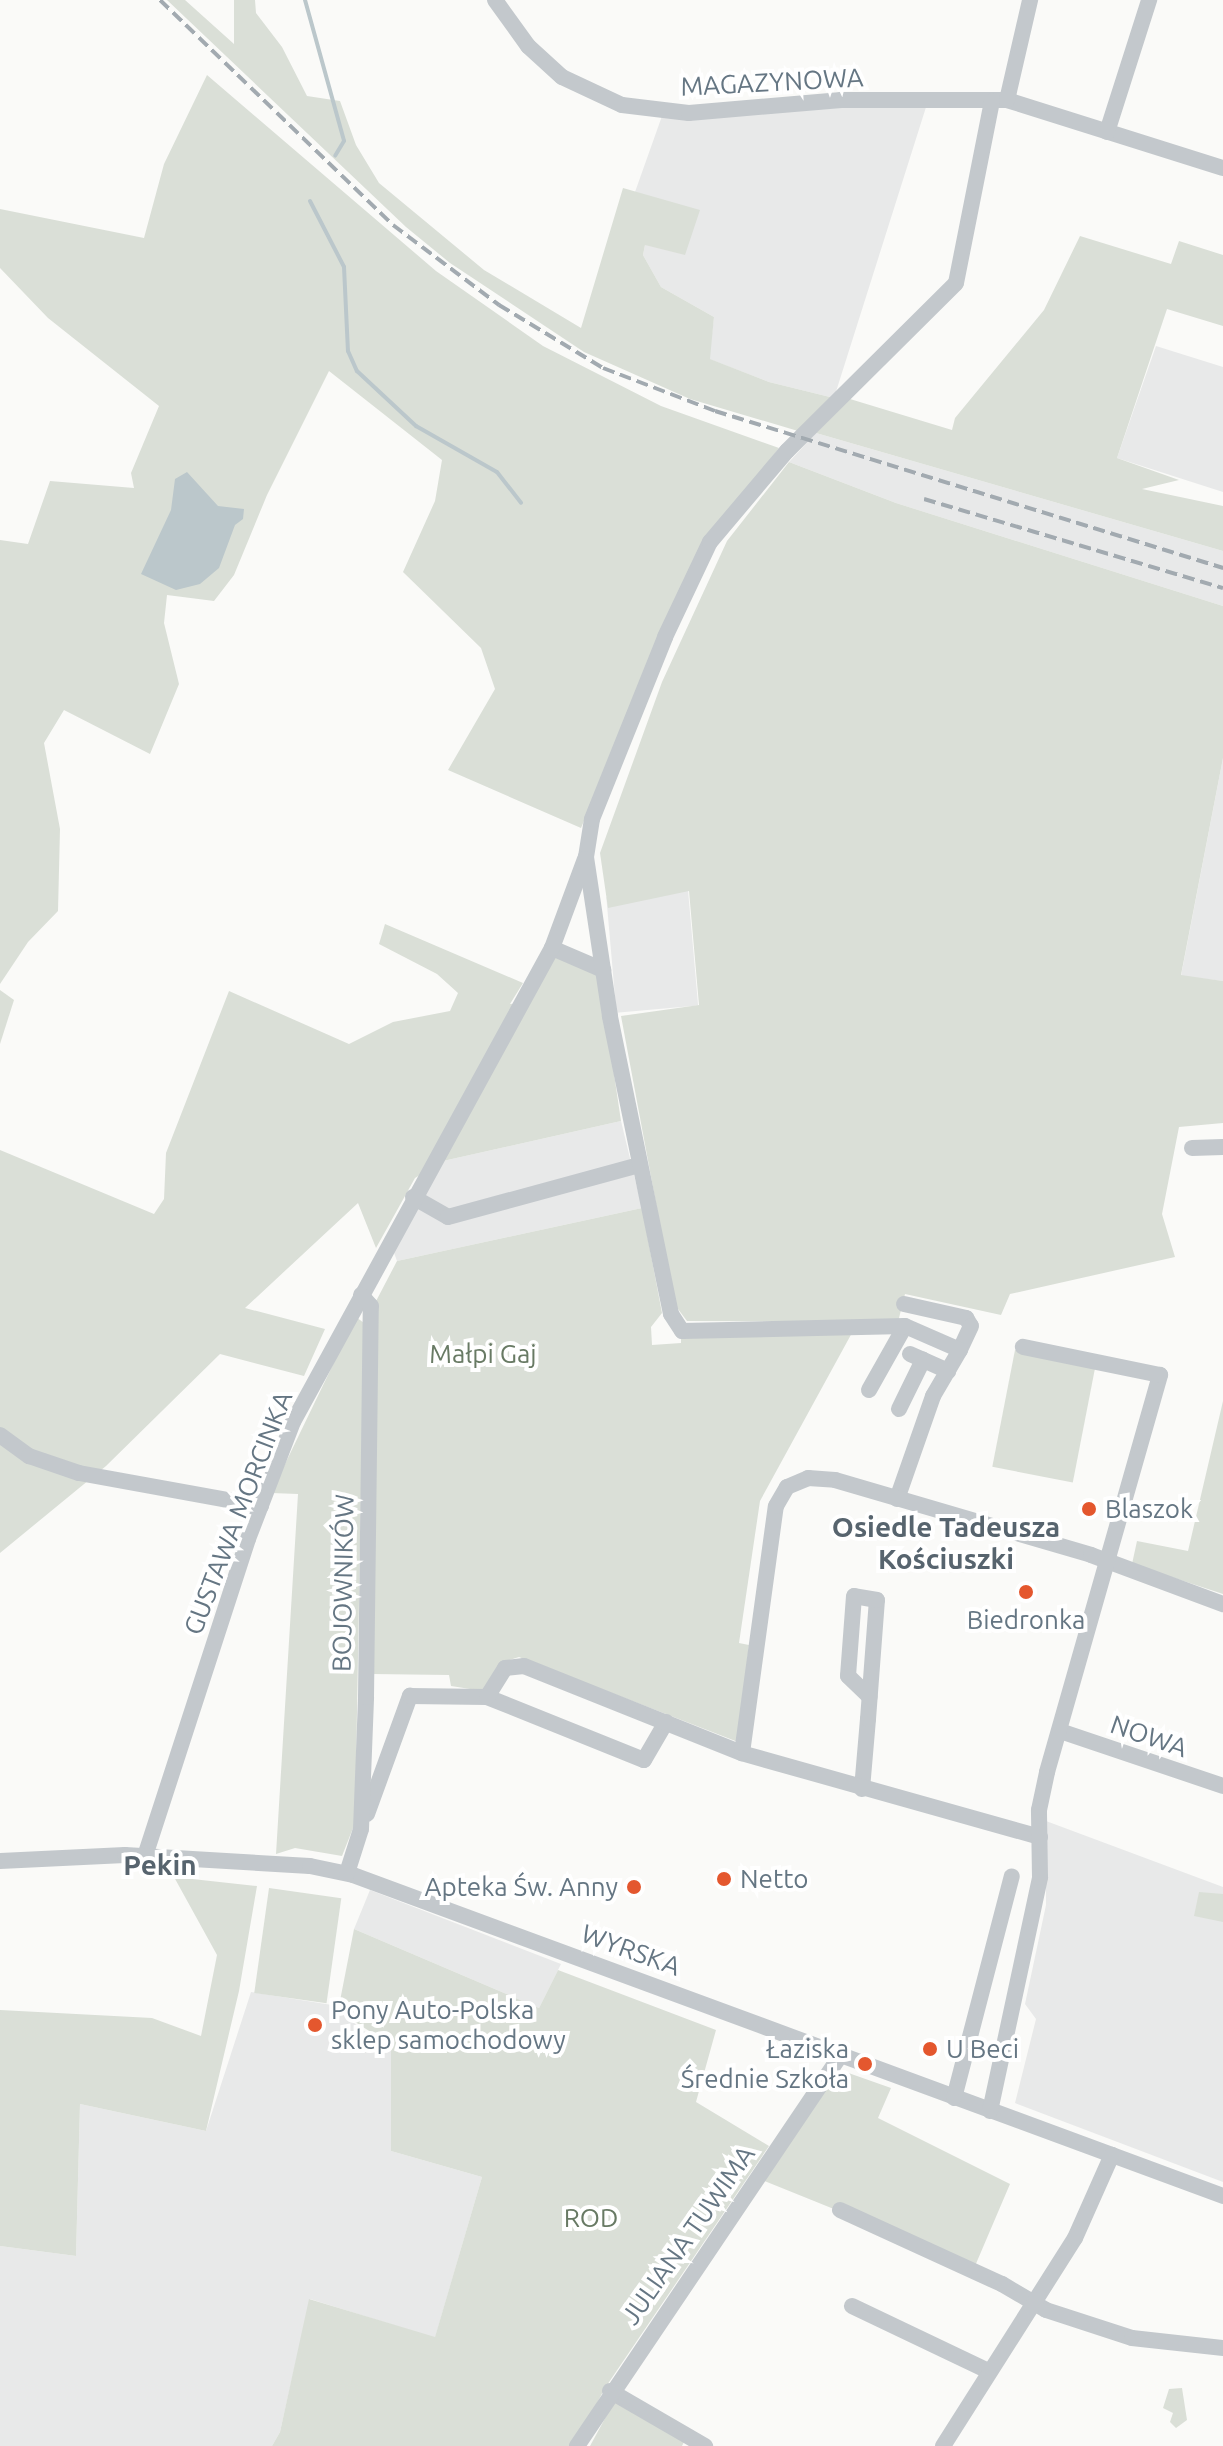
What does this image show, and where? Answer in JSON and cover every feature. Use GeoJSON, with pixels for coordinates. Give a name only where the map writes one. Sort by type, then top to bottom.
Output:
{"type":"FeatureCollection","features":[{"type":"Feature","properties":{"kind":"street","name":"MAGAZYNOWA"},"geometry":{"type":"LineString","coordinates":[[495,0],[528,46],[562,77],[622,105],[689,113],[841,100],[999,101],[1223,168]]}},
{"type":"Feature","properties":{"kind":"street"},"geometry":{"type":"LineString","coordinates":[[960,1350],[905,1326],[682,1331],[671,1314],[640,1165],[603,970],[586,857],[592,819],[665,637],[710,542],[787,451],[956,283],[999,101],[1030,0]]}},
{"type":"Feature","properties":{"kind":"street"},"geometry":{"type":"LineString","coordinates":[[1107,132],[1149,0]]}},
{"type":"Feature","properties":{"kind":"street","name":"GUSTAWA MORCINKA"},"geometry":{"type":"LineString","coordinates":[[145,1856],[261,1506],[293,1422],[412,1199],[552,948],[586,857]]}},
{"type":"Feature","properties":{"kind":"street"},"geometry":{"type":"LineString","coordinates":[[552,948],[603,970]]}},
{"type":"Feature","properties":{"kind":"street"},"geometry":{"type":"LineString","coordinates":[[1192,1148],[1223,1147]]}},
{"type":"Feature","properties":{"kind":"street"},"geometry":{"type":"LineString","coordinates":[[412,1199],[448,1217],[640,1165]]}},
{"type":"Feature","properties":{"kind":"street","name":"BOJOWNIKÓW"},"geometry":{"type":"LineString","coordinates":[[347,1873],[361,1829],[371,1306],[361,1295]]}},
{"type":"Feature","properties":{"kind":"street"},"geometry":{"type":"LineString","coordinates":[[897,1499],[933,1396],[971,1326],[966,1318],[904,1304]]}},
{"type":"Feature","properties":{"kind":"street"},"geometry":{"type":"LineString","coordinates":[[869,1390],[905,1326]]}},
{"type":"Feature","properties":{"kind":"street"},"geometry":{"type":"LineString","coordinates":[[990,2111],[1040,1877],[1039,1810],[1160,1375],[1023,1347]]}},
{"type":"Feature","properties":{"kind":"street"},"geometry":{"type":"LineString","coordinates":[[899,1409],[917,1357],[948,1371]]}},
{"type":"Feature","properties":{"kind":"street"},"geometry":{"type":"LineString","coordinates":[[0,1435],[29,1456],[79,1473],[261,1506]]}},
{"type":"Feature","properties":{"kind":"street"},"geometry":{"type":"LineString","coordinates":[[742,1753],[776,1506],[787,1487],[808,1478],[835,1480],[1107,1563],[1223,1604]]}},
{"type":"Feature","properties":{"kind":"street"},"geometry":{"type":"LineString","coordinates":[[862,1789],[870,1697],[877,1600],[854,1596],[848,1676],[870,1697]]}},
{"type":"Feature","properties":{"kind":"street"},"geometry":{"type":"LineString","coordinates":[[487,1697],[505,1668],[524,1666],[742,1753],[1040,1837]]}},
{"type":"Feature","properties":{"kind":"street"},"geometry":{"type":"LineString","coordinates":[[361,1829],[410,1696],[487,1697],[644,1760],[666,1722]]}},
{"type":"Feature","properties":{"kind":"street","name":"NOWA"},"geometry":{"type":"LineString","coordinates":[[1060,1731],[1223,1786]]}},
{"type":"Feature","properties":{"kind":"street","name":"WYRSKA"},"geometry":{"type":"LineString","coordinates":[[0,1861],[75,1854],[145,1856],[347,1873],[1223,2196]]}},
{"type":"Feature","properties":{"kind":"street"},"geometry":{"type":"LineString","coordinates":[[954,2098],[1012,1876]]}},
{"type":"Feature","properties":{"kind":"street","name":"JULIANA TUWIMA"},"geometry":{"type":"LineString","coordinates":[[577,2446],[610,2391],[841,2054]]}},
{"type":"Feature","properties":{"kind":"street"},"geometry":{"type":"LineString","coordinates":[[943,2446],[1075,2238],[1112,2155]]}},
{"type":"Feature","properties":{"kind":"street"},"geometry":{"type":"LineString","coordinates":[[840,2210],[1033,2300],[1046,2310],[1132,2338],[1223,2348]]}},
{"type":"Feature","properties":{"kind":"street"},"geometry":{"type":"LineString","coordinates":[[852,2306],[988,2371]]}},
{"type":"Feature","properties":{"kind":"street"},"geometry":{"type":"LineString","coordinates":[[610,2391],[705,2446]]}},
{"type":"Feature","properties":{"kind":"shaded area"},"geometry":{"type":"Polygon","coordinates":[[[927,104],[834,398],[769,382],[709,359],[714,317],[661,287],[643,255],[645,245],[699,211],[635,192],[662,116],[927,104]]]}},
{"type":"Feature","properties":{"kind":"shaded area"},"geometry":{"type":"Polygon","coordinates":[[[1156,346],[1223,367],[1223,492],[1117,458],[1156,346]]]}},
{"type":"Feature","properties":{"kind":"shaded area"},"geometry":{"type":"Polygon","coordinates":[[[816,433],[1223,551],[1223,606],[896,503],[789,462],[816,433]]]}},
{"type":"Feature","properties":{"kind":"shaded area"},"geometry":{"type":"Polygon","coordinates":[[[187,472],[218,506],[244,509],[243,519],[235,525],[219,568],[200,584],[176,590],[141,574],[171,510],[175,479],[187,472]]]}},
{"type":"Feature","properties":{"kind":"shaded area"},"geometry":{"type":"Polygon","coordinates":[[[1223,758],[1223,981],[1181,976],[1223,758]]]}},
{"type":"Feature","properties":{"kind":"shaded area"},"geometry":{"type":"Polygon","coordinates":[[[688,890],[698,1006],[616,1013],[606,897],[688,890]]]}},
{"type":"Feature","properties":{"kind":"shaded area"},"geometry":{"type":"Polygon","coordinates":[[[621,1121],[642,1208],[397,1261],[393,1250],[443,1161],[621,1121]]]}},
{"type":"Feature","properties":{"kind":"shaded area"},"geometry":{"type":"Polygon","coordinates":[[[1046,1821],[1223,1887],[1223,2182],[1015,2103],[1036,2019],[1025,2004],[1046,1905],[1046,1821]]]}},
{"type":"Feature","properties":{"kind":"shaded area"},"geometry":{"type":"Polygon","coordinates":[[[370,1890],[561,1964],[539,2008],[354,1929],[370,1890]]]}},
{"type":"Feature","properties":{"kind":"shaded area"},"geometry":{"type":"Polygon","coordinates":[[[251,1992],[332,2005],[370,2036],[391,2045],[391,2151],[482,2177],[435,2338],[310,2299],[280,2432],[272,2446],[0,2446],[0,2246],[76,2256],[80,2104],[206,2131],[251,1992]]]}},
{"type":"Feature","properties":{"kind":"green space"},"geometry":{"type":"Polygon","coordinates":[[[167,0],[185,0],[234,44],[234,0],[255,0],[256,13],[282,47],[307,96],[340,101],[356,145],[379,183],[484,270],[581,328],[623,188],[700,210],[685,255],[645,245],[643,255],[661,287],[714,317],[710,359],[769,382],[834,398],[798,431],[690,399],[584,352],[450,263],[406,227],[167,0]]]}},
{"type":"Feature","properties":{"kind":"green space"},"geometry":{"type":"Polygon","coordinates":[[[207,75],[436,271],[543,346],[661,406],[779,448],[695,558],[581,828],[448,770],[495,689],[481,648],[403,572],[435,501],[442,460],[329,371],[267,495],[234,575],[214,601],[167,595],[164,623],[179,684],[150,754],[64,710],[44,743],[60,829],[58,911],[28,942],[0,984],[0,540],[28,544],[50,481],[134,488],[131,473],[159,406],[48,318],[0,268],[0,209],[144,238],[164,164],[207,75]]]}},
{"type":"Feature","properties":{"kind":"green space"},"geometry":{"type":"Polygon","coordinates":[[[1080,236],[1171,264],[1179,241],[1223,255],[1223,326],[1167,309],[1117,458],[1179,480],[1142,489],[1223,506],[1223,551],[816,433],[850,399],[952,430],[955,418],[1044,310],[1080,236]]]}},
{"type":"Feature","properties":{"kind":"green space"},"geometry":{"type":"Polygon","coordinates":[[[789,462],[896,503],[1223,606],[1223,758],[1181,975],[1223,981],[1223,1123],[1179,1127],[1162,1214],[1175,1257],[1010,1294],[1001,1315],[905,1294],[898,1322],[687,1321],[675,1305],[621,1016],[699,1005],[689,891],[608,908],[600,853],[662,682],[727,541],[789,462]]]}},
{"type":"Feature","properties":{"kind":"green space"},"geometry":{"type":"Polygon","coordinates":[[[385,924],[523,983],[510,1004],[528,1003],[554,954],[599,973],[621,1121],[443,1161],[415,1178],[376,1248],[358,1203],[245,1308],[325,1329],[304,1376],[220,1354],[106,1466],[0,1553],[0,1150],[154,1214],[164,1199],[166,1153],[229,991],[349,1044],[393,1022],[450,1011],[458,993],[437,974],[379,944],[385,924]]]}},
{"type":"Feature","properties":{"kind":"green space"},"geometry":{"type":"Polygon","coordinates":[[[0,990],[14,1000],[0,1044],[0,990]]]}},
{"type":"Feature","properties":{"kind":"green space","name":"Małpi Gaj"},"geometry":{"type":"Polygon","coordinates":[[[642,1208],[662,1313],[651,1327],[652,1345],[681,1343],[681,1333],[853,1331],[760,1501],[739,1643],[749,1645],[738,1742],[519,1657],[500,1663],[483,1691],[451,1686],[449,1675],[372,1674],[374,1305],[397,1261],[642,1208]]]}},
{"type":"Feature","properties":{"kind":"green space"},"geometry":{"type":"Polygon","coordinates":[[[356,1317],[364,1323],[355,1823],[342,1856],[295,1848],[276,1854],[298,1494],[271,1493],[356,1317]]]}},
{"type":"Feature","properties":{"kind":"green space"},"geometry":{"type":"Polygon","coordinates":[[[1015,1350],[1095,1366],[1073,1482],[992,1467],[1015,1350]]]}},
{"type":"Feature","properties":{"kind":"green space"},"geometry":{"type":"Polygon","coordinates":[[[1223,1401],[1223,1594],[1132,1564],[1137,1541],[1188,1551],[1223,1401]]]}},
{"type":"Feature","properties":{"kind":"green space"},"geometry":{"type":"Polygon","coordinates":[[[174,1877],[257,1886],[239,1991],[206,2131],[80,2104],[76,2256],[0,2246],[0,2010],[152,2018],[201,2036],[217,1955],[174,1877]]]}},
{"type":"Feature","properties":{"kind":"green space"},"geometry":{"type":"Polygon","coordinates":[[[269,1888],[341,1898],[327,2003],[254,1993],[269,1888]]]}},
{"type":"Feature","properties":{"kind":"green space"},"geometry":{"type":"Polygon","coordinates":[[[1199,1892],[1223,1894],[1223,1922],[1194,1916],[1199,1892]]]}},
{"type":"Feature","properties":{"kind":"green space","name":"ROD"},"geometry":{"type":"Polygon","coordinates":[[[354,1929],[539,2008],[558,1970],[716,2030],[696,2102],[769,2146],[605,2388],[574,2446],[272,2446],[280,2432],[309,2299],[435,2337],[482,2177],[391,2151],[391,2045],[338,2011],[354,1929]]]}},
{"type":"Feature","properties":{"kind":"green space"},"geometry":{"type":"Polygon","coordinates":[[[840,2070],[891,2088],[878,2118],[1010,2184],[975,2266],[762,2180],[840,2070]]]}},
{"type":"Feature","properties":{"kind":"green space"},"geometry":{"type":"Polygon","coordinates":[[[1182,2388],[1187,2420],[1176,2428],[1170,2422],[1173,2413],[1163,2408],[1169,2389],[1182,2388]]]}},
{"type":"Feature","properties":{"kind":"green space"},"geometry":{"type":"Polygon","coordinates":[[[615,2400],[684,2442],[682,2446],[590,2446],[615,2400]]]}},
{"type":"Feature","properties":{"kind":"waterway"},"geometry":{"type":"LineString","coordinates":[[305,0],[344,141],[335,156]]}},
{"type":"Feature","properties":{"kind":"waterway"},"geometry":{"type":"LineString","coordinates":[[310,201],[344,267],[348,351],[357,371],[416,426],[497,472],[521,503]]}},
{"type":"Feature","properties":{"kind":"railway"},"geometry":{"type":"LineString","coordinates":[[160,0],[393,225],[499,305],[603,368],[715,411],[1223,568]]}},
{"type":"Feature","properties":{"kind":"railway"},"geometry":{"type":"LineString","coordinates":[[924,499],[1223,588]]}},
{"type":"Feature","properties":{"kind":"place","name":"Blaszok"},"geometry":{"type":"Point","coordinates":[1089,1509]}},
{"type":"Feature","properties":{"kind":"place","name":"Biedronka"},"geometry":{"type":"Point","coordinates":[1026,1592]}},
{"type":"Feature","properties":{"kind":"place","name":"Netto"},"geometry":{"type":"Point","coordinates":[724,1879]}},
{"type":"Feature","properties":{"kind":"place","name":"Apteka Św. Anny"},"geometry":{"type":"Point","coordinates":[634,1887]}},
{"type":"Feature","properties":{"kind":"place","name":"Pony Auto-Polska sklep samochodowy"},"geometry":{"type":"Point","coordinates":[315,2025]}},
{"type":"Feature","properties":{"kind":"place","name":"U Beci"},"geometry":{"type":"Point","coordinates":[930,2049]}},
{"type":"Feature","properties":{"kind":"place","name":"Łaziska Średnie Szkoła"},"geometry":{"type":"Point","coordinates":[865,2064]}},
{"type":"Feature","properties":{"kind":"district","name":"Osiedle Tadeusza Kościuszki"},"geometry":{"type":"Point","coordinates":[946,1543]}},
{"type":"Feature","properties":{"kind":"district","name":"Pekin"},"geometry":{"type":"Point","coordinates":[160,1865]}}]}
